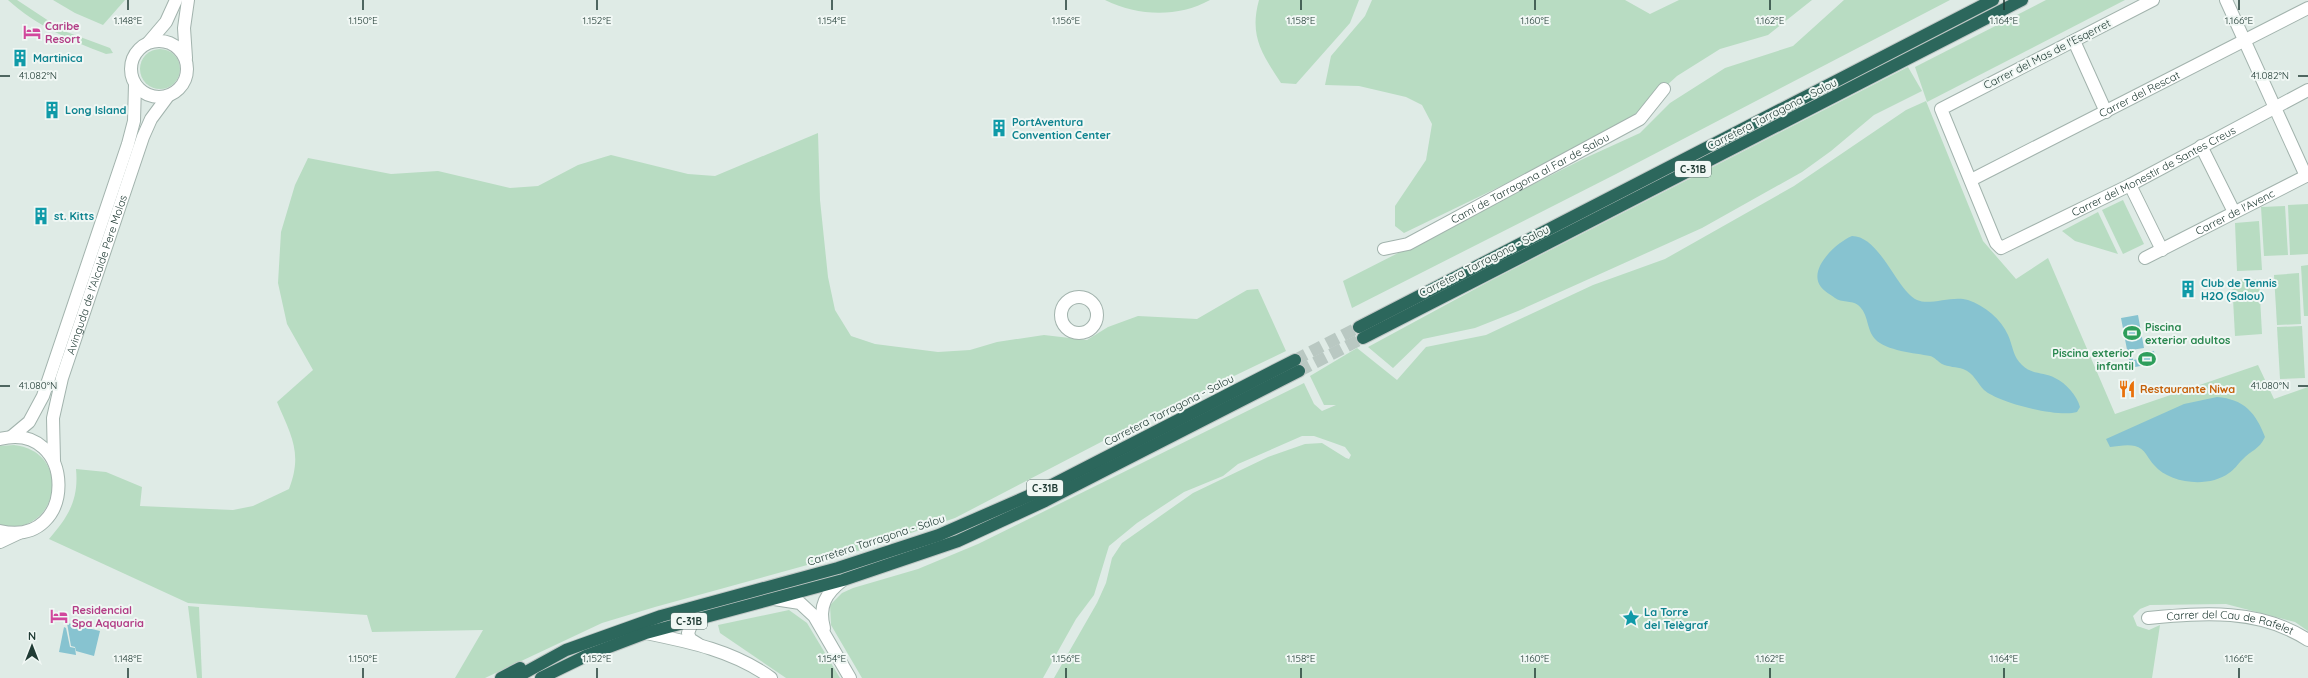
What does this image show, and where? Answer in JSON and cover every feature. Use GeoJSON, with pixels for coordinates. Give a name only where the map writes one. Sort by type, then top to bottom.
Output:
{"type":"FeatureCollection","features":[{"type":"Feature","properties":{"kind":"highway","name":"Carretera Tarragona - Salou"},"geometry":{"type":"LineString","coordinates":[[1993,0],[1361,332],[2022,0]]}},
{"type":"Feature","properties":{"kind":"highway","name":"Carretera Tarragona - Salou"},"geometry":{"type":"LineString","coordinates":[[515,678],[566,650],[661,616],[838,568],[939,535],[1042,490],[1297,365],[1032,508],[958,541],[843,580],[646,633],[588,655],[541,678]]}},
{"type":"Feature","properties":{"kind":"highway"},"geometry":{"type":"LineString","coordinates":[[502,678],[535,660],[566,650]]}},
{"type":"Feature","properties":{"kind":"street"},"geometry":{"type":"LineString","coordinates":[[149,42],[166,22],[176,0]]}},
{"type":"Feature","properties":{"kind":"street"},"geometry":{"type":"LineString","coordinates":[[186,59],[182,52],[171,43],[156,40],[139,48],[131,61],[130,71],[135,84],[147,95],[157,97],[168,96],[178,90],[184,81],[188,70],[184,28],[188,0]]}},
{"type":"Feature","properties":{"kind":"street","name":"Carrer del Mas de l'Esqerret"},"geometry":{"type":"LineString","coordinates":[[1971,180],[1942,109],[2154,0]]}},
{"type":"Feature","properties":{"kind":"street"},"geometry":{"type":"LineString","coordinates":[[2226,0],[2307,175]]}},
{"type":"Feature","properties":{"kind":"street","name":"Carrer del Rescat"},"geometry":{"type":"LineString","coordinates":[[1971,180],[2308,8]]}},
{"type":"Feature","properties":{"kind":"street"},"geometry":{"type":"LineString","coordinates":[[2074,41],[2106,112]]}},
{"type":"Feature","properties":{"kind":"street","name":"Avinguda de l'Alcalde Pere Molas"},"geometry":{"type":"LineString","coordinates":[[6,438],[32,418],[50,378],[128,144],[134,121],[135,84]]}},
{"type":"Feature","properties":{"kind":"street","name":"Camí de Tarragona al Far de Salou"},"geometry":{"type":"LineString","coordinates":[[1384,249],[1408,244],[1640,119],[1664,89]]}},
{"type":"Feature","properties":{"kind":"street","name":"Carrer del Monestir de Santes Creus"},"geometry":{"type":"LineString","coordinates":[[1971,180],[2001,248],[2130,185],[2308,90]]}},
{"type":"Feature","properties":{"kind":"street","name":"Avinguda de l'Alcalde Pere Molas"},"geometry":{"type":"LineString","coordinates":[[0,542],[25,531],[44,520],[57,503],[60,482],[54,461],[52,418],[62,378],[143,137],[151,119],[168,96]]}},
{"type":"Feature","properties":{"kind":"street"},"geometry":{"type":"LineString","coordinates":[[2201,146],[2234,212]]}},
{"type":"Feature","properties":{"kind":"street","name":"Carrer de l'Avenc"},"geometry":{"type":"LineString","coordinates":[[2145,258],[2307,175]]}},
{"type":"Feature","properties":{"kind":"street"},"geometry":{"type":"LineString","coordinates":[[2130,185],[2162,250]]}},
{"type":"Feature","properties":{"kind":"street"},"geometry":{"type":"LineString","coordinates":[[6,438],[32,442],[45,450],[54,461]]}},
{"type":"Feature","properties":{"kind":"street"},"geometry":{"type":"LineString","coordinates":[[0,531],[25,531]]}},
{"type":"Feature","properties":{"kind":"street"},"geometry":{"type":"LineString","coordinates":[[832,647],[822,620],[822,605],[829,592],[843,580]]}},
{"type":"Feature","properties":{"kind":"street"},"geometry":{"type":"LineString","coordinates":[[773,599],[800,603],[814,616],[850,678]]}},
{"type":"Feature","properties":{"kind":"street","name":"Carrer del Cau de Rafelet"},"geometry":{"type":"LineString","coordinates":[[2148,618],[2200,613],[2232,614],[2260,618],[2292,630],[2308,640]]}},
{"type":"Feature","properties":{"kind":"street"},"geometry":{"type":"LineString","coordinates":[[693,620],[688,633],[690,639],[698,644]]}},
{"type":"Feature","properties":{"kind":"street"},"geometry":{"type":"LineString","coordinates":[[646,633],[698,644],[748,664],[771,678]]}},
{"type":"Feature","properties":{"kind":"green space"},"geometry":{"type":"Polygon","coordinates":[[[8,0],[17,0],[64,31],[110,48],[113,53],[106,54],[54,32],[30,17],[8,0]]]}},
{"type":"Feature","properties":{"kind":"green space"},"geometry":{"type":"Polygon","coordinates":[[[53,0],[125,0],[103,25],[75,13],[53,0]]]}},
{"type":"Feature","properties":{"kind":"green space"},"geometry":{"type":"Polygon","coordinates":[[[1105,0],[1210,0],[1184,10],[1158,13],[1131,9],[1105,0]]]}},
{"type":"Feature","properties":{"kind":"green space"},"geometry":{"type":"Polygon","coordinates":[[[1259,0],[1359,0],[1350,23],[1296,84],[1281,83],[1268,63],[1259,44],[1256,13],[1259,0]]]}},
{"type":"Feature","properties":{"kind":"green space"},"geometry":{"type":"Polygon","coordinates":[[[1372,0],[1625,0],[1650,14],[1679,0],[1812,0],[1768,35],[1720,49],[1677,76],[1630,119],[1551,162],[1404,233],[1395,226],[1395,206],[1426,160],[1432,124],[1422,105],[1406,97],[1359,86],[1325,85],[1331,56],[1365,16],[1372,0]]]}},
{"type":"Feature","properties":{"kind":"green space"},"geometry":{"type":"Polygon","coordinates":[[[1844,0],[1950,0],[1616,174],[1352,308],[1343,281],[1583,159],[1640,133],[1670,103],[1725,68],[1793,46],[1844,0]]]}},
{"type":"Feature","properties":{"kind":"green space"},"geometry":{"type":"Polygon","coordinates":[[[2046,0],[2125,0],[1927,102],[1915,67],[2046,0]]]}},
{"type":"Feature","properties":{"kind":"green space"},"geometry":{"type":"Polygon","coordinates":[[[164,49],[171,52],[177,58],[180,69],[179,77],[171,86],[164,89],[156,89],[149,86],[141,77],[140,65],[143,58],[152,50],[164,49]]]}},
{"type":"Feature","properties":{"kind":"green space"},"geometry":{"type":"Polygon","coordinates":[[[1908,67],[1922,91],[1874,115],[1831,151],[1802,172],[1702,228],[1518,311],[1475,328],[1423,339],[1393,368],[1368,347],[1488,282],[1908,67]]]}},
{"type":"Feature","properties":{"kind":"green space"},"geometry":{"type":"Polygon","coordinates":[[[1926,101],[1983,241],[2016,279],[2048,258],[2115,414],[2258,365],[2274,399],[2308,387],[2308,631],[2295,622],[2226,604],[2150,605],[2140,609],[2133,616],[2137,626],[2149,630],[2160,625],[2152,678],[1054,678],[1097,603],[1106,583],[1112,558],[1122,543],[1193,493],[1268,457],[1305,444],[1322,443],[1349,459],[1351,455],[1345,447],[1314,436],[1302,436],[1238,464],[1223,476],[1184,492],[1137,523],[1109,546],[1094,595],[1076,619],[1043,678],[862,678],[831,625],[830,605],[842,593],[853,588],[918,569],[978,544],[1304,383],[1314,404],[1322,411],[1336,405],[1324,405],[1310,376],[1357,348],[1397,380],[1426,347],[1486,335],[1593,285],[1665,259],[1794,186],[1906,110],[1926,101]]]}},
{"type":"Feature","properties":{"kind":"green space"},"geometry":{"type":"Polygon","coordinates":[[[818,133],[820,200],[828,277],[835,310],[851,336],[875,344],[938,352],[970,350],[997,342],[1044,335],[1087,340],[1108,327],[1138,316],[1197,319],[1247,290],[1258,289],[1286,351],[1153,415],[955,518],[858,551],[602,623],[485,678],[455,678],[483,630],[372,632],[367,615],[188,603],[49,539],[62,523],[71,507],[76,490],[76,469],[106,472],[142,487],[140,506],[233,510],[253,506],[289,489],[295,465],[294,444],[277,402],[313,370],[287,324],[278,283],[281,232],[295,185],[308,158],[391,174],[438,171],[510,188],[538,186],[578,165],[611,155],[688,174],[715,176],[818,133]]]}},
{"type":"Feature","properties":{"kind":"green space"},"geometry":{"type":"Polygon","coordinates":[[[2123,200],[2144,244],[2123,254],[2102,210],[2123,200]]]}},
{"type":"Feature","properties":{"kind":"green space"},"geometry":{"type":"Polygon","coordinates":[[[2308,204],[2308,254],[2290,255],[2288,205],[2308,204]]]}},
{"type":"Feature","properties":{"kind":"green space"},"geometry":{"type":"Polygon","coordinates":[[[2285,206],[2288,255],[2264,256],[2261,207],[2285,206]]]}},
{"type":"Feature","properties":{"kind":"green space"},"geometry":{"type":"Polygon","coordinates":[[[2098,212],[2118,254],[2075,241],[2062,231],[2098,212]]]}},
{"type":"Feature","properties":{"kind":"green space"},"geometry":{"type":"Polygon","coordinates":[[[2259,221],[2262,270],[2237,271],[2235,223],[2259,221]]]}},
{"type":"Feature","properties":{"kind":"green space"},"geometry":{"type":"Polygon","coordinates":[[[2308,265],[2308,316],[2304,316],[2301,266],[2308,265]]]}},
{"type":"Feature","properties":{"kind":"green space"},"geometry":{"type":"Polygon","coordinates":[[[2299,273],[2301,324],[2277,325],[2274,275],[2299,273]]]}},
{"type":"Feature","properties":{"kind":"green space"},"geometry":{"type":"Polygon","coordinates":[[[2259,279],[2262,334],[2235,336],[2232,280],[2259,279]]]}},
{"type":"Feature","properties":{"kind":"green space"},"geometry":{"type":"Polygon","coordinates":[[[2302,326],[2305,378],[2280,379],[2277,327],[2302,326]]]}},
{"type":"Feature","properties":{"kind":"green space"},"geometry":{"type":"Polygon","coordinates":[[[14,445],[33,451],[46,462],[52,477],[52,493],[46,508],[35,519],[20,526],[0,525],[0,446],[14,445]]]}},
{"type":"Feature","properties":{"kind":"green space"},"geometry":{"type":"Polygon","coordinates":[[[188,606],[199,607],[202,678],[197,678],[188,606]]]}},
{"type":"Feature","properties":{"kind":"green space"},"geometry":{"type":"Polygon","coordinates":[[[789,610],[807,623],[840,678],[786,678],[720,633],[718,625],[789,610]]]}},
{"type":"Feature","properties":{"kind":"water"},"geometry":{"type":"Polygon","coordinates":[[[1852,236],[1862,238],[1871,245],[1880,254],[1902,286],[1917,300],[1928,302],[1962,299],[1968,300],[1986,309],[1997,318],[2005,329],[2019,362],[2034,372],[2051,376],[2067,386],[2079,403],[2080,407],[2077,412],[2057,413],[2044,411],[2002,400],[1984,390],[1973,376],[1963,369],[1944,365],[1932,357],[1893,349],[1880,343],[1872,335],[1862,309],[1856,303],[1837,300],[1821,287],[1818,280],[1818,272],[1826,257],[1839,244],[1852,236]]]}},
{"type":"Feature","properties":{"kind":"water","name":"Piscina exterior adultos"},"geometry":{"type":"Polygon","coordinates":[[[2138,315],[2144,348],[2131,350],[2132,354],[2128,355],[2121,318],[2138,315]]]}},
{"type":"Feature","properties":{"kind":"water","name":"Piscina exterior infantil"},"geometry":{"type":"Polygon","coordinates":[[[2154,351],[2156,363],[2130,368],[2129,357],[2132,356],[2133,360],[2145,358],[2144,353],[2154,351]]]}},
{"type":"Feature","properties":{"kind":"water"},"geometry":{"type":"Polygon","coordinates":[[[2217,397],[2235,401],[2248,409],[2258,421],[2265,437],[2260,445],[2245,457],[2233,470],[2221,478],[2201,482],[2179,480],[2161,471],[2152,463],[2144,451],[2138,447],[2123,445],[2110,447],[2106,439],[2184,404],[2217,397]]]}},
{"type":"Feature","properties":{"kind":"water"},"geometry":{"type":"Polygon","coordinates":[[[67,623],[100,631],[94,656],[76,651],[75,647],[71,646],[67,623]]]}},
{"type":"Feature","properties":{"kind":"water"},"geometry":{"type":"Polygon","coordinates":[[[64,627],[66,628],[70,647],[75,648],[76,655],[59,652],[64,627]]]}},
{"type":"Feature","properties":{"kind":"tunnel"},"geometry":{"type":"LineString","coordinates":[[1295,360],[1359,327]]}},
{"type":"Feature","properties":{"kind":"tunnel"},"geometry":{"type":"LineString","coordinates":[[1299,371],[1363,338]]}},
{"type":"Feature","properties":{"kind":"place","name":"Caribe Resort"},"geometry":{"type":"Point","coordinates":[32,32]}},
{"type":"Feature","properties":{"kind":"place","name":"Martinica"},"geometry":{"type":"Point","coordinates":[20,58]}},
{"type":"Feature","properties":{"kind":"place","name":"Long Island"},"geometry":{"type":"Point","coordinates":[52,110]}},
{"type":"Feature","properties":{"kind":"place","name":"PortAventura Convention Center"},"geometry":{"type":"Point","coordinates":[999,128]}},
{"type":"Feature","properties":{"kind":"place","name":"st. Kitts"},"geometry":{"type":"Point","coordinates":[41,216]}},
{"type":"Feature","properties":{"kind":"place","name":"Club de Tennis H2O (Salou)"},"geometry":{"type":"Point","coordinates":[2188,289]}},
{"type":"Feature","properties":{"kind":"place","name":"Piscina exterior adultos"},"geometry":{"type":"Point","coordinates":[2132,333]}},
{"type":"Feature","properties":{"kind":"place","name":"Piscina exterior infantil"},"geometry":{"type":"Point","coordinates":[2147,359]}},
{"type":"Feature","properties":{"kind":"place","name":"Restaurante Niwa"},"geometry":{"type":"Point","coordinates":[2127,389]}},
{"type":"Feature","properties":{"kind":"place","name":"Residencial Spa Aqquaria"},"geometry":{"type":"Point","coordinates":[59,616]}},
{"type":"Feature","properties":{"kind":"place","name":"La Torre del Telègraf"},"geometry":{"type":"Point","coordinates":[1631,618]}}]}
